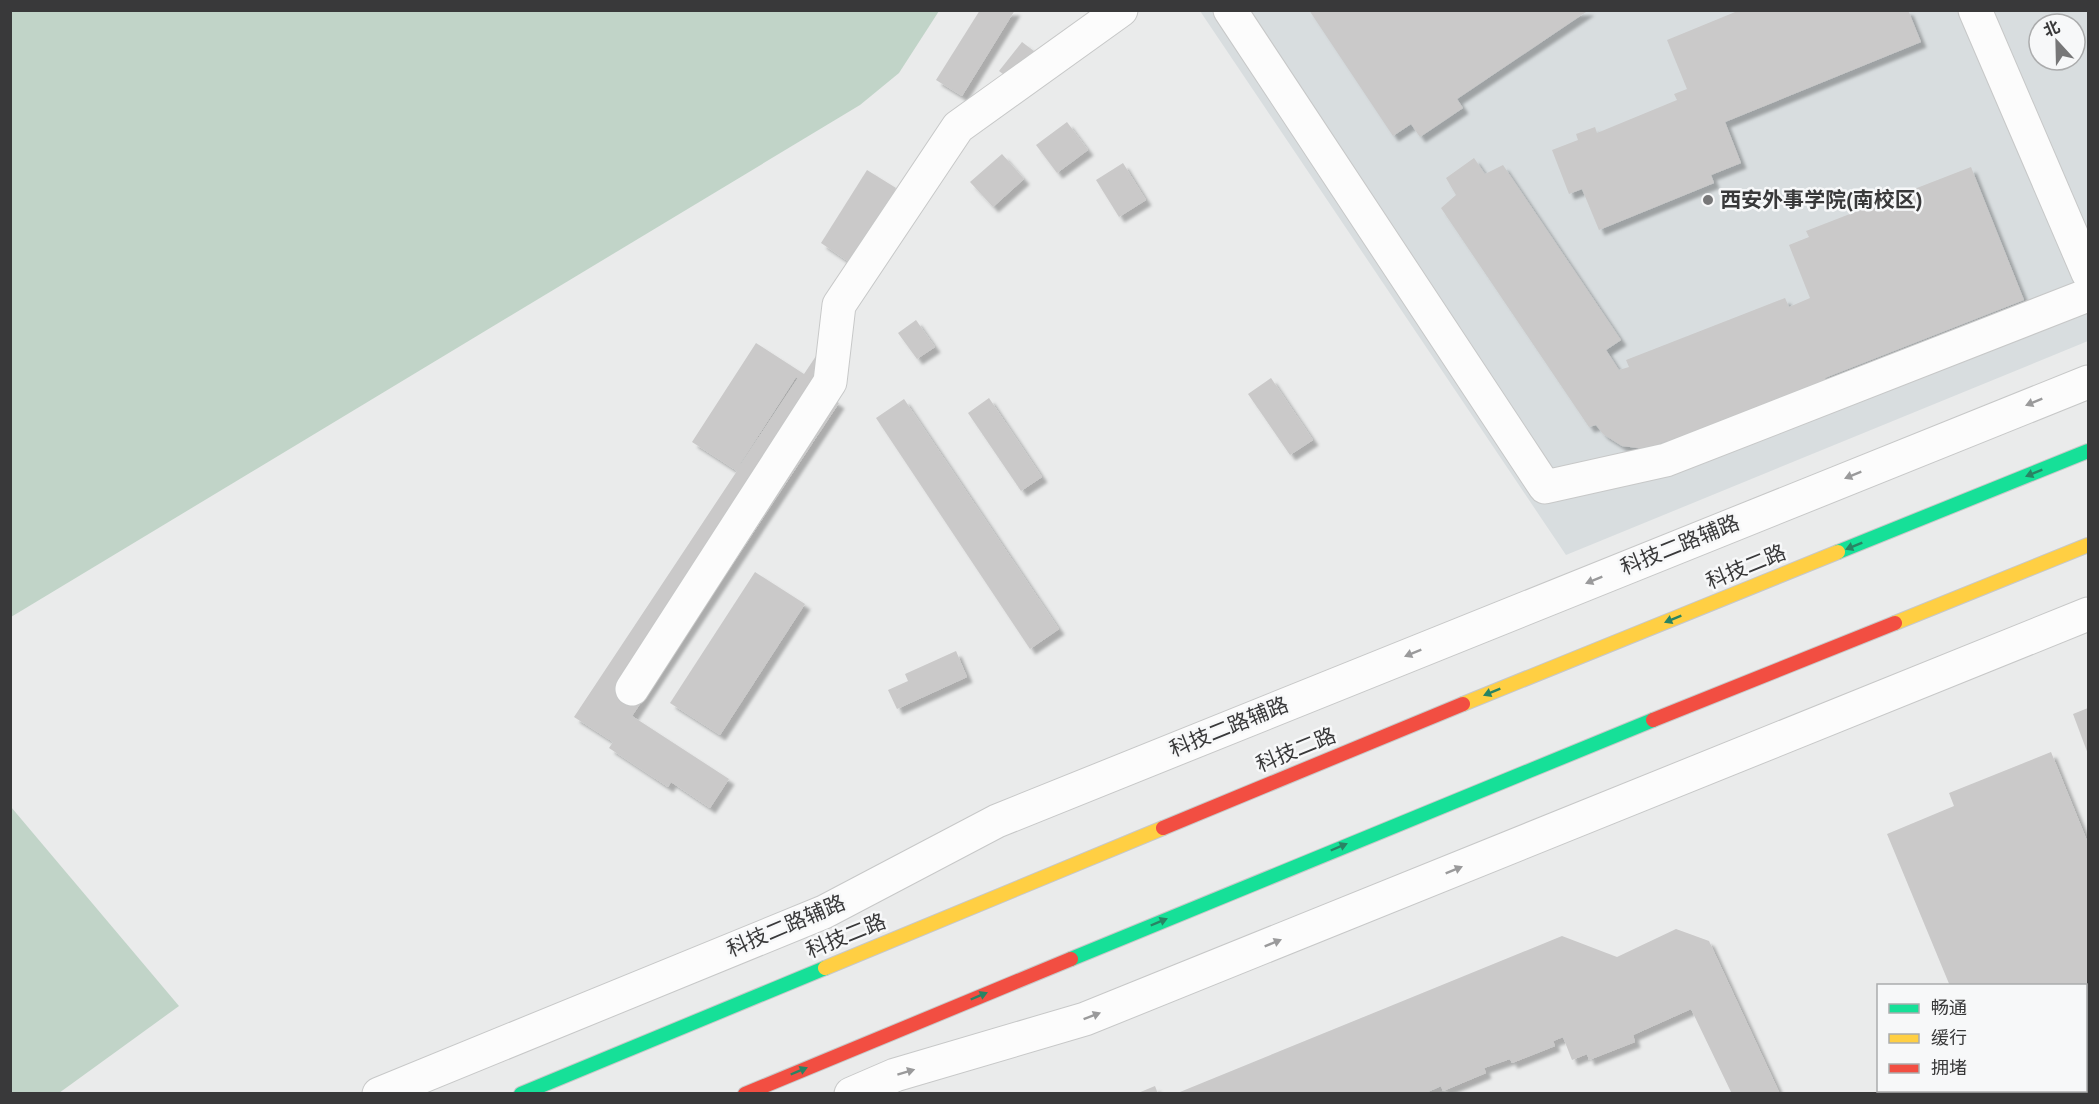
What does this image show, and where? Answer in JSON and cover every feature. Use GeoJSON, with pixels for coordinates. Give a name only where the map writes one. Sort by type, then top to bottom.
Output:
{"type":"FeatureCollection","features":[{"type":"Feature","properties":{"kind":"main road","name":"科技二路"},"geometry":{"type":"LineString","coordinates":[[521,1094],[1434,716],[2088,451]]}},
{"type":"Feature","properties":{"kind":"main road"},"geometry":{"type":"LineString","coordinates":[[745,1094],[1453,800],[2088,545]]}},
{"type":"Feature","properties":{"kind":"street"},"geometry":{"type":"LineString","coordinates":[[632,689],[830,382],[839,305],[958,128],[1121,10]]}},
{"type":"Feature","properties":{"kind":"street"},"geometry":{"type":"LineString","coordinates":[[1230,10],[1545,487],[1666,460],[2088,295]]}},
{"type":"Feature","properties":{"kind":"street"},"geometry":{"type":"LineString","coordinates":[[1976,10],[2088,273]]}},
{"type":"Feature","properties":{"kind":"street","name":"科技二路辅路"},"geometry":{"type":"LineString","coordinates":[[379,1094],[825,912],[997,821],[2088,382]]}},
{"type":"Feature","properties":{"kind":"street"},"geometry":{"type":"LineString","coordinates":[[851,1094],[895,1075],[1085,1019],[2088,614]]}},
{"type":"Feature","properties":{"kind":"shaded area","name":"西安外事学院(南校区)"},"geometry":{"type":"Polygon","coordinates":[[[1200,11],[2088,11],[2088,341],[1566,555],[1200,11]]]}},
{"type":"Feature","properties":{"kind":"green space"},"geometry":{"type":"Polygon","coordinates":[[[11,10],[939,11],[899,73],[860,105],[11,617],[11,10]]]}},
{"type":"Feature","properties":{"kind":"green space"},"geometry":{"type":"Polygon","coordinates":[[[11,807],[179,1006],[59,1093],[11,1093],[11,807]]]}},
{"type":"Feature","properties":{"kind":"building"},"geometry":{"type":"Polygon","coordinates":[[[980,10],[1015,10],[962,96],[936,80],[980,10]]]}},
{"type":"Feature","properties":{"kind":"building"},"geometry":{"type":"Polygon","coordinates":[[[1309,10],[1589,10],[1457,99],[1463,108],[1420,137],[1411,124],[1393,136],[1309,10]]]}},
{"type":"Feature","properties":{"kind":"building"},"geometry":{"type":"Polygon","coordinates":[[[1740,10],[1908,10],[1921,42],[1725,122],[1741,163],[1711,175],[1714,183],[1599,230],[1582,189],[1569,194],[1552,150],[1578,140],[1576,134],[1595,127],[1597,133],[1677,100],[1674,94],[1687,89],[1667,40],[1740,10]]]}},
{"type":"Feature","properties":{"kind":"building"},"geometry":{"type":"Polygon","coordinates":[[[1022,42],[1043,58],[1020,87],[999,71],[1022,42]]]}},
{"type":"Feature","properties":{"kind":"building"},"geometry":{"type":"Polygon","coordinates":[[[1067,122],[1088,150],[1057,173],[1036,145],[1067,122]]]}},
{"type":"Feature","properties":{"kind":"building"},"geometry":{"type":"Polygon","coordinates":[[[1002,154],[1024,179],[993,207],[970,182],[1002,154]]]}},
{"type":"Feature","properties":{"kind":"building"},"geometry":{"type":"Polygon","coordinates":[[[1474,158],[1485,174],[1503,165],[1621,340],[1606,350],[1619,370],[1629,367],[1626,360],[1785,298],[1789,307],[1810,298],[1789,245],[1809,237],[1806,231],[1971,167],[2024,300],[1825,378],[1829,388],[1670,450],[1667,441],[1646,449],[1622,446],[1603,434],[1596,425],[1589,427],[1441,208],[1456,195],[1446,178],[1474,158]]]}},
{"type":"Feature","properties":{"kind":"building"},"geometry":{"type":"Polygon","coordinates":[[[1123,163],[1146,200],[1119,217],[1096,180],[1123,163]]]}},
{"type":"Feature","properties":{"kind":"building"},"geometry":{"type":"Polygon","coordinates":[[[867,170],[896,188],[849,262],[821,243],[867,170]]]}},
{"type":"Feature","properties":{"kind":"building"},"geometry":{"type":"Polygon","coordinates":[[[916,320],[935,347],[917,359],[898,333],[916,320]]]}},
{"type":"Feature","properties":{"kind":"building"},"geometry":{"type":"Polygon","coordinates":[[[756,343],[804,374],[816,356],[840,372],[825,394],[839,403],[632,716],[729,779],[710,808],[671,782],[668,787],[609,748],[613,742],[574,717],[737,471],[692,442],[756,343]],[[796,377],[740,464],[741,464],[798,378],[796,377]]]}},
{"type":"Feature","properties":{"kind":"building"},"geometry":{"type":"Polygon","coordinates":[[[1271,378],[1313,440],[1290,455],[1248,394],[1271,378]]]}},
{"type":"Feature","properties":{"kind":"building"},"geometry":{"type":"Polygon","coordinates":[[[989,398],[1042,477],[1021,491],[968,413],[989,398]]]}},
{"type":"Feature","properties":{"kind":"building"},"geometry":{"type":"Polygon","coordinates":[[[904,399],[1059,629],[1030,649],[876,418],[904,399]]]}},
{"type":"Feature","properties":{"kind":"building"},"geometry":{"type":"Polygon","coordinates":[[[755,572],[805,604],[720,735],[670,703],[755,572]]]}},
{"type":"Feature","properties":{"kind":"building"},"geometry":{"type":"Polygon","coordinates":[[[956,651],[967,677],[897,709],[888,690],[908,681],[905,674],[956,651]]]}},
{"type":"Feature","properties":{"kind":"building"},"geometry":{"type":"Polygon","coordinates":[[[2088,708],[2088,754],[2073,714],[2088,708]]]}},
{"type":"Feature","properties":{"kind":"building"},"geometry":{"type":"Polygon","coordinates":[[[2051,752],[2088,843],[2087,988],[2087,984],[1949,984],[1887,834],[1954,806],[1949,793],[2051,752]]]}},
{"type":"Feature","properties":{"kind":"building"},"geometry":{"type":"Polygon","coordinates":[[[1676,929],[1709,941],[1780,1094],[1732,1094],[1691,1009],[1633,1035],[1635,1042],[1589,1060],[1587,1054],[1572,1060],[1563,1037],[1553,1041],[1555,1046],[1512,1063],[1510,1059],[1484,1068],[1486,1073],[1443,1091],[1441,1086],[1423,1094],[1175,1094],[1562,936],[1617,957],[1676,929]]]}},
{"type":"Feature","properties":{"kind":"building"},"geometry":{"type":"Polygon","coordinates":[[[2087,1054],[2088,1094],[2026,1094],[2026,1092],[2087,1092],[2087,1054]]]}},
{"type":"Feature","properties":{"kind":"building"},"geometry":{"type":"Polygon","coordinates":[[[1155,1086],[1158,1094],[1138,1094],[1138,1093],[1155,1086]]]}},
{"type":"Feature","properties":{"kind":"traffic: fast"},"geometry":{"type":"LineString","coordinates":[[1838,552],[2088,451]]}},
{"type":"Feature","properties":{"kind":"traffic: fast"},"geometry":{"type":"LineString","coordinates":[[1071,959],[1653,720]]}},
{"type":"Feature","properties":{"kind":"traffic: fast"},"geometry":{"type":"LineString","coordinates":[[521,1094],[825,968]]}},
{"type":"Feature","properties":{"kind":"traffic: slow"},"geometry":{"type":"LineString","coordinates":[[1895,623],[2088,545]]}},
{"type":"Feature","properties":{"kind":"traffic: slow"},"geometry":{"type":"LineString","coordinates":[[1463,704],[1838,552]]}},
{"type":"Feature","properties":{"kind":"traffic: slow"},"geometry":{"type":"LineString","coordinates":[[825,968],[1163,828]]}},
{"type":"Feature","properties":{"kind":"traffic: jam"},"geometry":{"type":"LineString","coordinates":[[1653,720],[1895,623]]}},
{"type":"Feature","properties":{"kind":"traffic: jam"},"geometry":{"type":"LineString","coordinates":[[1163,828],[1463,704]]}},
{"type":"Feature","properties":{"kind":"traffic: jam"},"geometry":{"type":"LineString","coordinates":[[745,1094],[1071,959]]}},
{"type":"Feature","properties":{"kind":"place","name":"西安外事学院(南校区)"},"geometry":{"type":"Point","coordinates":[1708,200]}}]}
